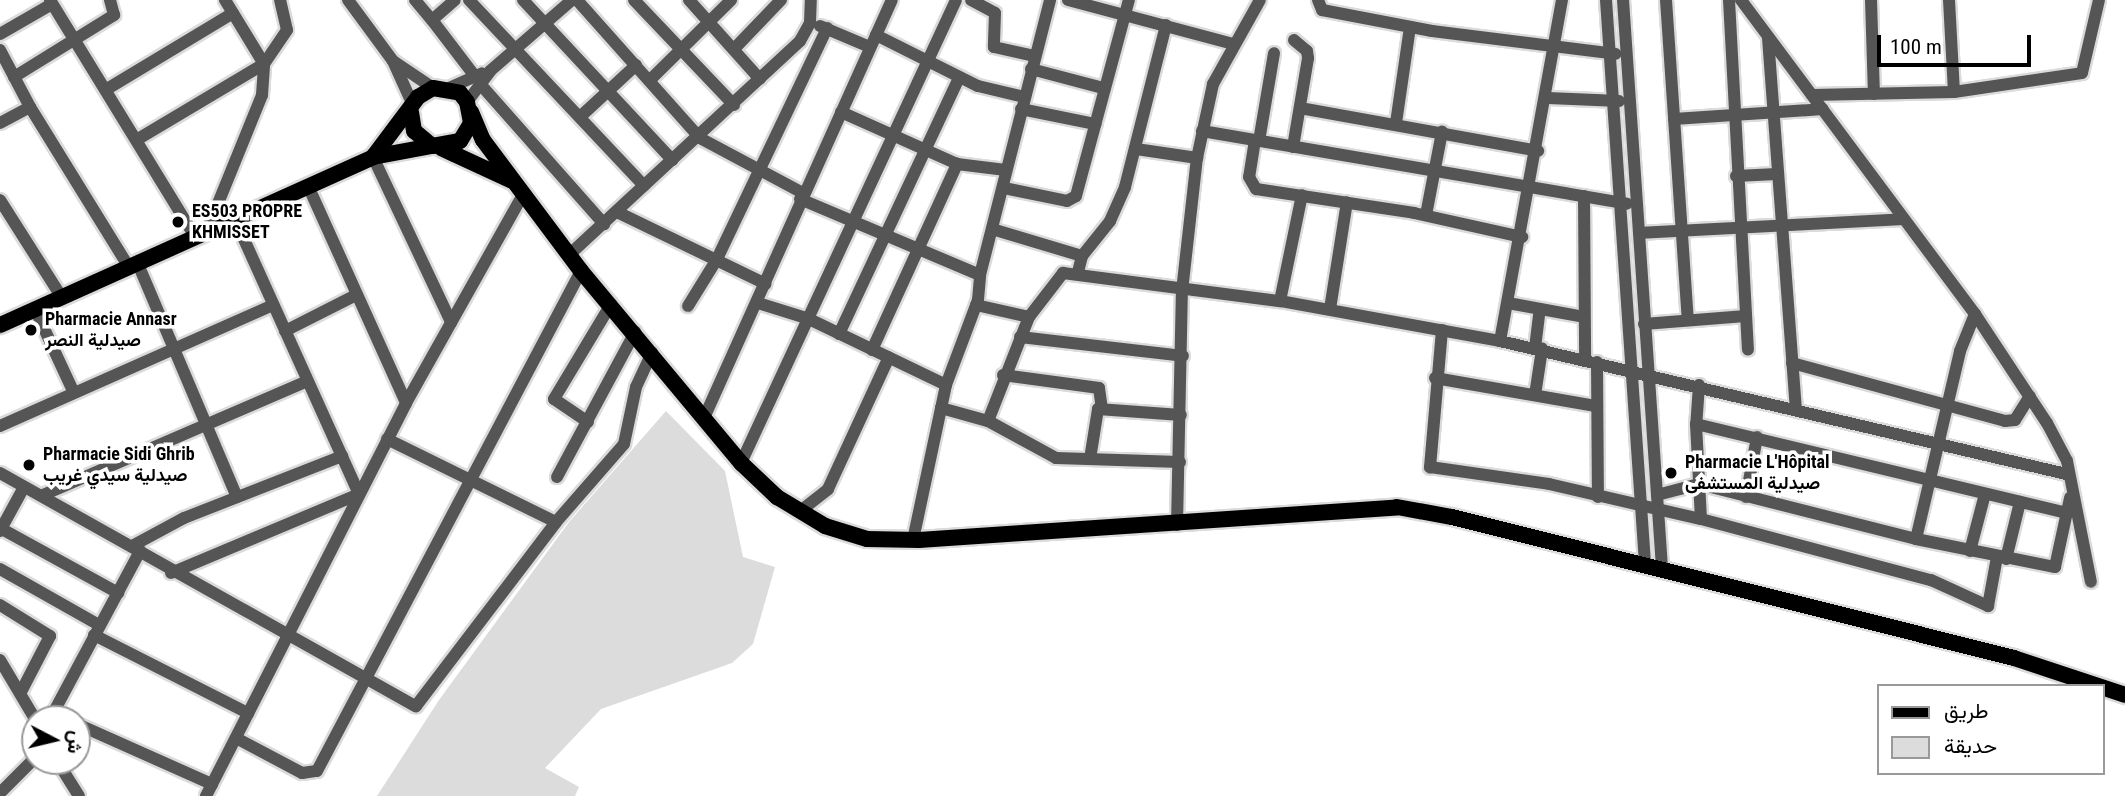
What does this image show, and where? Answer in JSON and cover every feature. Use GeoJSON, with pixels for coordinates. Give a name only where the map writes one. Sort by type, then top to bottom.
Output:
{"type":"FeatureCollection","features":[{"type":"Feature","properties":{"kind":"main road"},"geometry":{"type":"LineString","coordinates":[[373,156],[412,109],[441,88],[469,107],[483,140],[581,271],[635,332],[741,463],[799,512],[845,533],[913,540],[1177,525],[1337,508],[1397,507],[1662,568],[2043,666],[2094,684]]}},
{"type":"Feature","properties":{"kind":"main road"},"geometry":{"type":"LineString","coordinates":[[0,325],[309,188],[373,156],[451,146],[467,132],[469,107]]}},
{"type":"Feature","properties":{"kind":"main road"},"geometry":{"type":"LineString","coordinates":[[412,109],[414,131],[436,147],[520,189]]}},
{"type":"Feature","properties":{"kind":"main road"},"geometry":{"type":"LineString","coordinates":[[2104,688],[2125,695]]}},
{"type":"Feature","properties":{"kind":"street"},"geometry":{"type":"LineString","coordinates":[[14,77],[114,15],[110,0]]}},
{"type":"Feature","properties":{"kind":"street"},"geometry":{"type":"LineString","coordinates":[[201,236],[262,95],[264,64],[225,0]]}},
{"type":"Feature","properties":{"kind":"street"},"geometry":{"type":"LineString","coordinates":[[138,139],[264,64],[287,30],[280,0]]}},
{"type":"Feature","properties":{"kind":"street"},"geometry":{"type":"LineString","coordinates":[[348,0],[393,61],[412,109]]}},
{"type":"Feature","properties":{"kind":"street"},"geometry":{"type":"LineString","coordinates":[[415,0],[478,80],[604,224]]}},
{"type":"Feature","properties":{"kind":"street"},"geometry":{"type":"LineString","coordinates":[[432,20],[455,0]]}},
{"type":"Feature","properties":{"kind":"street"},"geometry":{"type":"LineString","coordinates":[[469,0],[644,186]]}},
{"type":"Feature","properties":{"kind":"street"},"geometry":{"type":"LineString","coordinates":[[523,0],[672,160]]}},
{"type":"Feature","properties":{"kind":"street"},"geometry":{"type":"LineString","coordinates":[[393,61],[441,88],[478,80],[575,0],[700,138],[802,196],[980,275]]}},
{"type":"Feature","properties":{"kind":"street"},"geometry":{"type":"LineString","coordinates":[[634,0],[678,49],[734,104]]}},
{"type":"Feature","properties":{"kind":"street"},"geometry":{"type":"LineString","coordinates":[[689,0],[760,79]]}},
{"type":"Feature","properties":{"kind":"street"},"geometry":{"type":"LineString","coordinates":[[650,80],[678,49],[731,0]]}},
{"type":"Feature","properties":{"kind":"street"},"geometry":{"type":"LineString","coordinates":[[734,48],[782,0]]}},
{"type":"Feature","properties":{"kind":"street"},"geometry":{"type":"LineString","coordinates":[[570,254],[672,160],[700,138],[800,41],[810,23],[811,0]]}},
{"type":"Feature","properties":{"kind":"street"},"geometry":{"type":"LineString","coordinates":[[704,418],[892,0]]}},
{"type":"Feature","properties":{"kind":"street"},"geometry":{"type":"LineString","coordinates":[[741,463],[956,0]]}},
{"type":"Feature","properties":{"kind":"street"},"geometry":{"type":"LineString","coordinates":[[971,0],[995,13],[994,47],[1103,88]]}},
{"type":"Feature","properties":{"kind":"street"},"geometry":{"type":"LineString","coordinates":[[913,540],[946,385],[976,305],[980,275],[1004,188],[1022,103],[1051,0]]}},
{"type":"Feature","properties":{"kind":"street"},"geometry":{"type":"LineString","coordinates":[[1068,0],[1084,2],[1124,18],[1166,25],[1233,44]]}},
{"type":"Feature","properties":{"kind":"street"},"geometry":{"type":"LineString","coordinates":[[1004,188],[1073,198],[1129,0]]}},
{"type":"Feature","properties":{"kind":"street"},"geometry":{"type":"LineString","coordinates":[[1177,525],[1184,356],[1182,290],[1202,131],[1213,84],[1260,0]]}},
{"type":"Feature","properties":{"kind":"street"},"geometry":{"type":"LineString","coordinates":[[1318,0],[1322,10],[1410,27],[1627,55]]}},
{"type":"Feature","properties":{"kind":"street"},"geometry":{"type":"LineString","coordinates":[[1500,341],[1532,188],[1557,48],[1562,0]]}},
{"type":"Feature","properties":{"kind":"street"},"geometry":{"type":"LineString","coordinates":[[1606,0],[1645,564]]}},
{"type":"Feature","properties":{"kind":"street"},"geometry":{"type":"LineString","coordinates":[[1623,0],[1662,568]]}},
{"type":"Feature","properties":{"kind":"street"},"geometry":{"type":"LineString","coordinates":[[1666,0],[1688,319]]}},
{"type":"Feature","properties":{"kind":"street"},"geometry":{"type":"LineString","coordinates":[[1729,0],[1732,117],[1748,349]]}},
{"type":"Feature","properties":{"kind":"street"},"geometry":{"type":"LineString","coordinates":[[1741,0],[1975,314],[2030,396],[2063,452],[2091,582]]}},
{"type":"Feature","properties":{"kind":"street"},"geometry":{"type":"LineString","coordinates":[[1871,0],[1874,94]]}},
{"type":"Feature","properties":{"kind":"street"},"geometry":{"type":"LineString","coordinates":[[1949,0],[1954,92]]}},
{"type":"Feature","properties":{"kind":"street"},"geometry":{"type":"LineString","coordinates":[[1812,95],[1954,92],[2082,73],[2099,0]]}},
{"type":"Feature","properties":{"kind":"street"},"geometry":{"type":"LineString","coordinates":[[0,34],[51,2],[201,236]]}},
{"type":"Feature","properties":{"kind":"street"},"geometry":{"type":"LineString","coordinates":[[107,89],[233,13]]}},
{"type":"Feature","properties":{"kind":"street"},"geometry":{"type":"LineString","coordinates":[[810,23],[873,41],[1022,103],[1095,124]]}},
{"type":"Feature","properties":{"kind":"street"},"geometry":{"type":"LineString","coordinates":[[1078,272],[1082,256],[1117,207],[1136,149],[1166,25]]}},
{"type":"Feature","properties":{"kind":"street"},"geometry":{"type":"LineString","coordinates":[[1396,123],[1410,27]]}},
{"type":"Feature","properties":{"kind":"street"},"geometry":{"type":"LineString","coordinates":[[688,306],[717,259],[827,28]]}},
{"type":"Feature","properties":{"kind":"street"},"geometry":{"type":"LineString","coordinates":[[1768,38],[1796,408]]}},
{"type":"Feature","properties":{"kind":"street"},"geometry":{"type":"LineString","coordinates":[[1293,147],[1308,54],[1294,40]]}},
{"type":"Feature","properties":{"kind":"street"},"geometry":{"type":"LineString","coordinates":[[0,50],[30,107],[134,267],[208,420],[237,497]]}},
{"type":"Feature","properties":{"kind":"street"},"geometry":{"type":"LineString","coordinates":[[1274,53],[1251,186],[1426,215],[1522,237]]}},
{"type":"Feature","properties":{"kind":"street"},"geometry":{"type":"LineString","coordinates":[[581,116],[636,65]]}},
{"type":"Feature","properties":{"kind":"street"},"geometry":{"type":"LineString","coordinates":[[839,334],[959,78]]}},
{"type":"Feature","properties":{"kind":"street"},"geometry":{"type":"LineString","coordinates":[[469,107],[478,80]]}},
{"type":"Feature","properties":{"kind":"street"},"geometry":{"type":"LineString","coordinates":[[1548,98],[1630,101]]}},
{"type":"Feature","properties":{"kind":"street"},"geometry":{"type":"LineString","coordinates":[[0,122],[30,107]]}},
{"type":"Feature","properties":{"kind":"street"},"geometry":{"type":"LineString","coordinates":[[1300,108],[1396,123],[1538,151]]}},
{"type":"Feature","properties":{"kind":"street"},"geometry":{"type":"LineString","coordinates":[[1674,119],[1773,115],[1822,109]]}},
{"type":"Feature","properties":{"kind":"street"},"geometry":{"type":"LineString","coordinates":[[841,112],[957,164],[1006,170]]}},
{"type":"Feature","properties":{"kind":"street"},"geometry":{"type":"LineString","coordinates":[[1202,131],[1637,205]]}},
{"type":"Feature","properties":{"kind":"street"},"geometry":{"type":"LineString","coordinates":[[1426,215],[1442,132]]}},
{"type":"Feature","properties":{"kind":"street"},"geometry":{"type":"LineString","coordinates":[[1136,149],[1198,158]]}},
{"type":"Feature","properties":{"kind":"street"},"geometry":{"type":"LineString","coordinates":[[373,156],[451,322]]}},
{"type":"Feature","properties":{"kind":"street"},"geometry":{"type":"LineString","coordinates":[[872,350],[957,164]]}},
{"type":"Feature","properties":{"kind":"street"},"geometry":{"type":"LineString","coordinates":[[1736,176],[1777,174]]}},
{"type":"Feature","properties":{"kind":"street"},"geometry":{"type":"LineString","coordinates":[[309,188],[405,403]]}},
{"type":"Feature","properties":{"kind":"street"},"geometry":{"type":"LineString","coordinates":[[91,731],[209,790],[405,403],[451,322],[520,189]]}},
{"type":"Feature","properties":{"kind":"street"},"geometry":{"type":"LineString","coordinates":[[1280,302],[1302,195]]}},
{"type":"Feature","properties":{"kind":"street"},"geometry":{"type":"LineString","coordinates":[[1584,196],[1584,317],[1596,406],[1598,497]]}},
{"type":"Feature","properties":{"kind":"street"},"geometry":{"type":"LineString","coordinates":[[0,200],[61,296]]}},
{"type":"Feature","properties":{"kind":"street"},"geometry":{"type":"LineString","coordinates":[[1330,309],[1347,202]]}},
{"type":"Feature","properties":{"kind":"street"},"geometry":{"type":"LineString","coordinates":[[617,212],[766,284]]}},
{"type":"Feature","properties":{"kind":"street"},"geometry":{"type":"LineString","coordinates":[[1639,233],[1781,228],[1903,219]]}},
{"type":"Feature","properties":{"kind":"street"},"geometry":{"type":"LineString","coordinates":[[236,221],[359,494]]}},
{"type":"Feature","properties":{"kind":"street"},"geometry":{"type":"LineString","coordinates":[[992,229],[1082,256]]}},
{"type":"Feature","properties":{"kind":"street"},"geometry":{"type":"LineString","coordinates":[[236,738],[302,773],[314,774],[362,678],[581,271]]}},
{"type":"Feature","properties":{"kind":"street"},"geometry":{"type":"LineString","coordinates":[[988,421],[1003,375],[1029,317],[1057,277],[1078,272],[1182,290],[1330,309],[1539,348],[1649,372],[2066,474]]}},
{"type":"Feature","properties":{"kind":"street"},"geometry":{"type":"LineString","coordinates":[[285,331],[356,295]]}},
{"type":"Feature","properties":{"kind":"street"},"geometry":{"type":"LineString","coordinates":[[758,303],[809,319],[946,385]]}},
{"type":"Feature","properties":{"kind":"street"},"geometry":{"type":"LineString","coordinates":[[1508,303],[1584,317]]}},
{"type":"Feature","properties":{"kind":"street"},"geometry":{"type":"LineString","coordinates":[[0,426],[73,391],[273,304]]}},
{"type":"Feature","properties":{"kind":"street"},"geometry":{"type":"LineString","coordinates":[[588,422],[554,399],[611,304]]}},
{"type":"Feature","properties":{"kind":"street"},"geometry":{"type":"LineString","coordinates":[[976,305],[1029,317]]}},
{"type":"Feature","properties":{"kind":"street"},"geometry":{"type":"LineString","coordinates":[[35,309],[73,391]]}},
{"type":"Feature","properties":{"kind":"street"},"geometry":{"type":"LineString","coordinates":[[1535,395],[1540,309]]}},
{"type":"Feature","properties":{"kind":"street"},"geometry":{"type":"LineString","coordinates":[[1916,539],[1947,405],[1975,314]]}},
{"type":"Feature","properties":{"kind":"street"},"geometry":{"type":"LineString","coordinates":[[1644,324],[1746,316]]}},
{"type":"Feature","properties":{"kind":"street"},"geometry":{"type":"LineString","coordinates":[[1442,330],[1430,467],[1549,484],[1701,519],[1931,580],[1988,606],[2020,502]]}},
{"type":"Feature","properties":{"kind":"street"},"geometry":{"type":"LineString","coordinates":[[557,477],[635,332]]}},
{"type":"Feature","properties":{"kind":"street"},"geometry":{"type":"LineString","coordinates":[[1020,337],[1184,356]]}},
{"type":"Feature","properties":{"kind":"street"},"geometry":{"type":"LineString","coordinates":[[0,473],[136,549],[171,573],[406,704],[420,703],[556,522],[628,438],[635,387],[652,353]]}},
{"type":"Feature","properties":{"kind":"street"},"geometry":{"type":"LineString","coordinates":[[799,512],[828,489],[889,357]]}},
{"type":"Feature","properties":{"kind":"street"},"geometry":{"type":"LineString","coordinates":[[1791,363],[2012,421],[2030,396]]}},
{"type":"Feature","properties":{"kind":"street"},"geometry":{"type":"LineString","coordinates":[[1003,375],[1099,388],[1102,409]]}},
{"type":"Feature","properties":{"kind":"street"},"geometry":{"type":"LineString","coordinates":[[1436,378],[1596,406]]}},
{"type":"Feature","properties":{"kind":"street"},"geometry":{"type":"LineString","coordinates":[[43,495],[208,420],[308,381]]}},
{"type":"Feature","properties":{"kind":"street"},"geometry":{"type":"LineString","coordinates":[[1699,385],[1696,424],[1701,519]]}},
{"type":"Feature","properties":{"kind":"street"},"geometry":{"type":"LineString","coordinates":[[941,408],[988,421],[1041,453],[1090,459],[1180,462]]}},
{"type":"Feature","properties":{"kind":"street"},"geometry":{"type":"LineString","coordinates":[[1090,459],[1096,413],[1102,409],[1181,415]]}},
{"type":"Feature","properties":{"kind":"street"},"geometry":{"type":"LineString","coordinates":[[1696,424],[2068,513]]}},
{"type":"Feature","properties":{"kind":"street"},"geometry":{"type":"LineString","coordinates":[[1746,497],[1757,437]]}},
{"type":"Feature","properties":{"kind":"street"},"geometry":{"type":"LineString","coordinates":[[387,439],[556,522]]}},
{"type":"Feature","properties":{"kind":"street"},"geometry":{"type":"LineString","coordinates":[[58,705],[118,593],[136,549],[237,497],[342,456]]}},
{"type":"Feature","properties":{"kind":"street"},"geometry":{"type":"LineString","coordinates":[[1657,495],[1699,484],[1916,539],[2055,567],[2068,513],[2071,487]]}},
{"type":"Feature","properties":{"kind":"street"},"geometry":{"type":"LineString","coordinates":[[24,487],[0,529],[118,593]]}},
{"type":"Feature","properties":{"kind":"street"},"geometry":{"type":"LineString","coordinates":[[171,573],[359,494]]}},
{"type":"Feature","properties":{"kind":"street"},"geometry":{"type":"LineString","coordinates":[[1970,551],[1985,494]]}},
{"type":"Feature","properties":{"kind":"street"},"geometry":{"type":"LineString","coordinates":[[0,569],[97,630],[248,713]]}},
{"type":"Feature","properties":{"kind":"street"},"geometry":{"type":"LineString","coordinates":[[0,605],[50,636],[21,692]]}},
{"type":"Feature","properties":{"kind":"street"},"geometry":{"type":"LineString","coordinates":[[0,660],[28,705]]}},
{"type":"Feature","properties":{"kind":"street"},"geometry":{"type":"LineString","coordinates":[[0,792],[21,772]]}},
{"type":"Feature","properties":{"kind":"street"},"geometry":{"type":"LineString","coordinates":[[66,775],[79,796]]}},
{"type":"Feature","properties":{"kind":"green space"},"geometry":{"type":"Polygon","coordinates":[[[666,411],[725,471],[743,557],[775,567],[753,644],[732,663],[601,709],[545,768],[579,787],[575,796],[377,796],[439,700],[569,522],[666,411]]]}},
{"type":"Feature","properties":{"kind":"place","name":"ES503 PROPRE KHMISSET"},"geometry":{"type":"Point","coordinates":[178,222]}},
{"type":"Feature","properties":{"kind":"place","name":"Pharmacie Annasr صيدلية النصر"},"geometry":{"type":"Point","coordinates":[31,330]}},
{"type":"Feature","properties":{"kind":"place","name":"Pharmacie Sidi Ghrib صيدلية سيدي غريب"},"geometry":{"type":"Point","coordinates":[29,465]}},
{"type":"Feature","properties":{"kind":"place","name":"Pharmacie L'Hôpital صيدلية المستشفى"},"geometry":{"type":"Point","coordinates":[1671,473]}}]}
